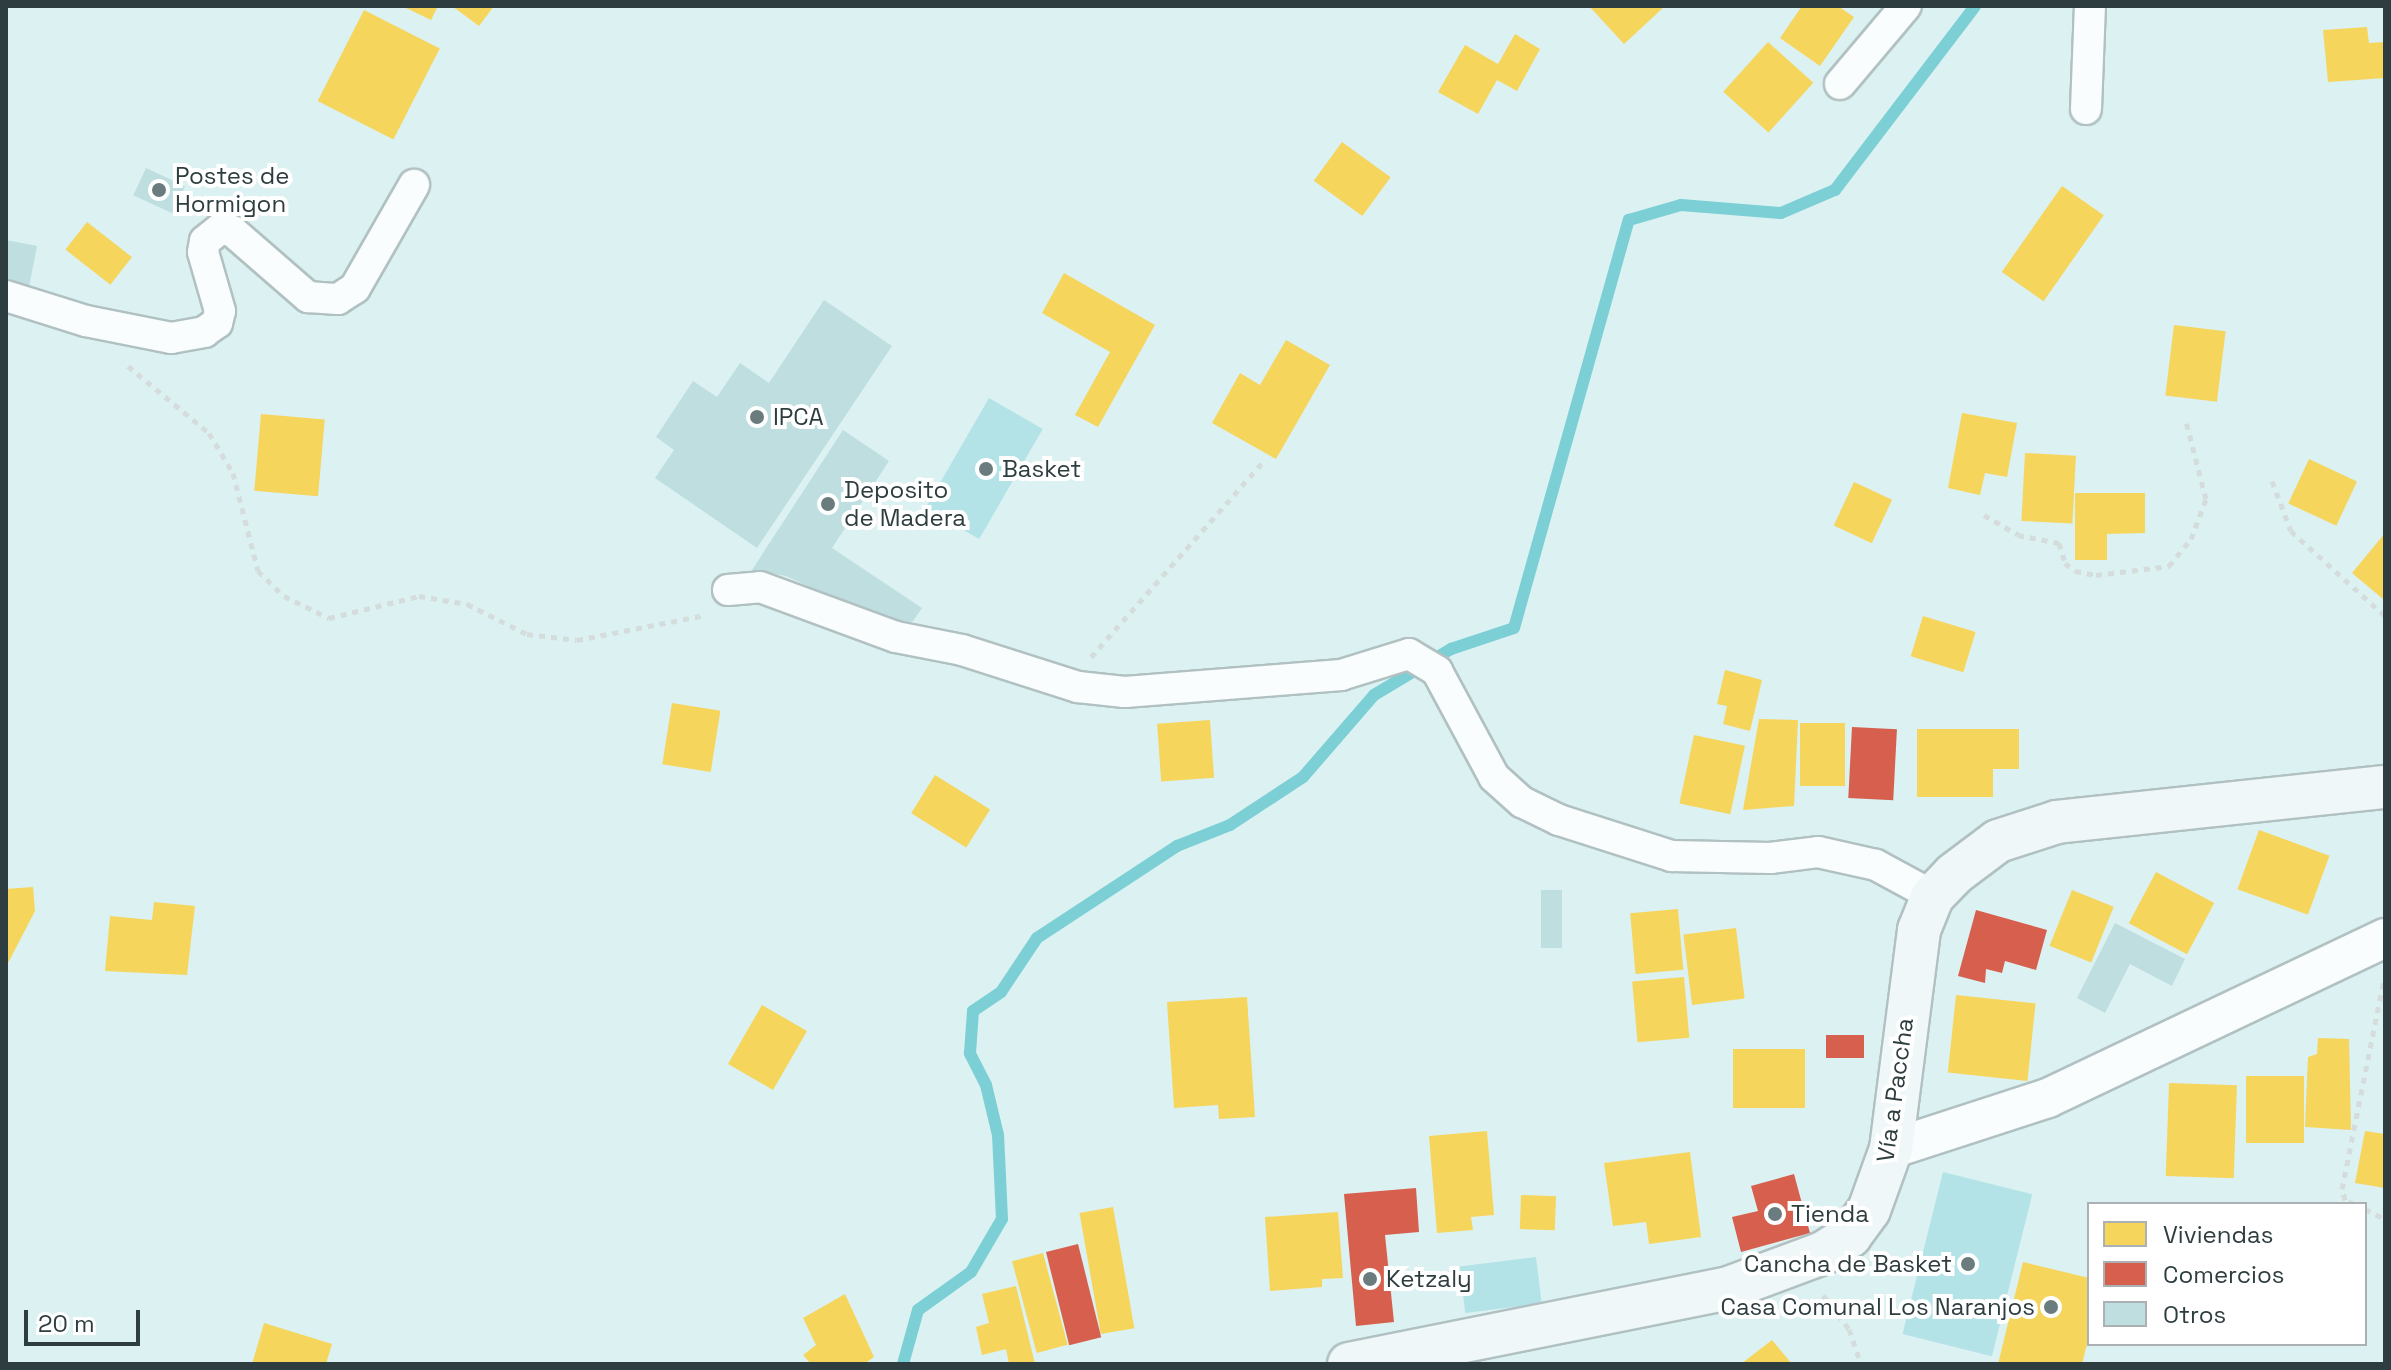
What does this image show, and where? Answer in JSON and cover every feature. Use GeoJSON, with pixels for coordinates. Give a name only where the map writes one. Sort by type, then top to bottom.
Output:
{"type":"FeatureCollection","features":[{"type":"Feature","properties":{"kind":"main road","name":"Vía a Paccha"},"geometry":{"type":"LineString","coordinates":[[1349,1364],[1570,1324],[1726,1289],[1798,1263],[1850,1236],[1869,1210],[1891,1149],[1909,983],[1919,930],[1933,896],[1954,874],[1998,841],[2057,822],[2385,787]]}},
{"type":"Feature","properties":{"kind":"street"},"geometry":{"type":"LineString","coordinates":[[1840,84],[1906,6]]}},
{"type":"Feature","properties":{"kind":"street"},"geometry":{"type":"LineString","coordinates":[[2086,109],[2090,6]]}},
{"type":"Feature","properties":{"kind":"street"},"geometry":{"type":"LineString","coordinates":[[6,296],[86,321],[171,338],[204,332],[217,323],[220,311],[203,263],[205,241],[220,229],[232,231],[308,297],[338,299],[355,288],[414,185]]}},
{"type":"Feature","properties":{"kind":"street"},"geometry":{"type":"LineString","coordinates":[[728,590],[760,587],[800,598],[896,637],[962,650],[1078,687],[1125,692],[1341,675],[1409,654],[1437,671],[1494,777],[1522,802],[1559,820],[1672,856],[1770,858],[1818,852],[1876,865],[1933,896]]}},
{"type":"Feature","properties":{"kind":"street"},"geometry":{"type":"LineString","coordinates":[[1891,1149],[2048,1098],[2385,938]]}},
{"type":"Feature","properties":{"kind":"path"},"geometry":{"type":"LineString","coordinates":[[124,363],[209,433],[233,473],[258,571],[284,596],[329,618],[419,596],[467,604],[527,634],[577,640],[699,618],[722,610],[728,590]]}},
{"type":"Feature","properties":{"kind":"path"},"geometry":{"type":"LineString","coordinates":[[1984,515],[2018,535],[2059,543],[2065,563],[2075,571],[2096,575],[2169,566],[2191,539],[2206,499],[2186,421]]}},
{"type":"Feature","properties":{"kind":"path"},"geometry":{"type":"LineString","coordinates":[[1078,687],[1095,646],[1264,461]]}},
{"type":"Feature","properties":{"kind":"path"},"geometry":{"type":"LineString","coordinates":[[2272,481],[2291,531],[2385,616]]}},
{"type":"Feature","properties":{"kind":"path"},"geometry":{"type":"LineString","coordinates":[[2350,1202],[2345,1200],[2342,1189],[2385,974]]}},
{"type":"Feature","properties":{"kind":"path"},"geometry":{"type":"LineString","coordinates":[[2367,1210],[2385,1219]]}},
{"type":"Feature","properties":{"kind":"path"},"geometry":{"type":"LineString","coordinates":[[1798,1263],[1849,1329],[1861,1364]]}},
{"type":"Feature","properties":{"kind":"shaded area","name":"Basket"},"geometry":{"type":"Polygon","coordinates":[[[989,398],[1043,429],[979,539],[926,508],[989,398]]]}},
{"type":"Feature","properties":{"kind":"shaded area","name":"Cancha de Basket"},"geometry":{"type":"Polygon","coordinates":[[[1943,1172],[2032,1194],[1992,1356],[1903,1334],[1943,1172]]]}},
{"type":"Feature","properties":{"kind":"shaded area"},"geometry":{"type":"Polygon","coordinates":[[[1536,1257],[1542,1304],[1465,1313],[1460,1266],[1536,1257]]]}},
{"type":"Feature","properties":{"kind":"building: Viviendas"},"geometry":{"type":"Polygon","coordinates":[[[402,6],[438,6],[431,20],[402,6]]]}},
{"type":"Feature","properties":{"kind":"building: Viviendas"},"geometry":{"type":"Polygon","coordinates":[[[452,6],[494,6],[479,26],[452,6]]]}},
{"type":"Feature","properties":{"kind":"building: Viviendas"},"geometry":{"type":"Polygon","coordinates":[[[1589,6],[1665,6],[1624,44],[1589,6]]]}},
{"type":"Feature","properties":{"kind":"building: Viviendas"},"geometry":{"type":"Polygon","coordinates":[[[1802,6],[1838,6],[1854,17],[1820,66],[1780,38],[1802,6]]]}},
{"type":"Feature","properties":{"kind":"building: Viviendas"},"geometry":{"type":"Polygon","coordinates":[[[364,10],[440,49],[393,139],[318,101],[364,10]]]}},
{"type":"Feature","properties":{"kind":"building: Viviendas"},"geometry":{"type":"Polygon","coordinates":[[[2367,27],[2369,43],[2385,42],[2385,78],[2328,82],[2323,30],[2367,27]]]}},
{"type":"Feature","properties":{"kind":"building: Viviendas"},"geometry":{"type":"Polygon","coordinates":[[[1515,34],[1540,49],[1517,91],[1497,80],[1478,114],[1438,92],[1465,45],[1498,64],[1515,34]]]}},
{"type":"Feature","properties":{"kind":"building: Viviendas"},"geometry":{"type":"Polygon","coordinates":[[[1768,42],[1813,83],[1769,133],[1723,92],[1768,42]]]}},
{"type":"Feature","properties":{"kind":"building: Viviendas"},"geometry":{"type":"Polygon","coordinates":[[[1342,142],[1391,177],[1362,216],[1314,181],[1342,142]]]}},
{"type":"Feature","properties":{"kind":"building: Viviendas"},"geometry":{"type":"Polygon","coordinates":[[[2062,186],[2104,215],[2044,301],[2002,272],[2062,186]]]}},
{"type":"Feature","properties":{"kind":"building: Viviendas"},"geometry":{"type":"Polygon","coordinates":[[[87,222],[132,257],[110,285],[65,250],[87,222]]]}},
{"type":"Feature","properties":{"kind":"building: Viviendas"},"geometry":{"type":"Polygon","coordinates":[[[1064,273],[1155,325],[1098,427],[1075,415],[1110,352],[1042,313],[1064,273]]]}},
{"type":"Feature","properties":{"kind":"building: Viviendas"},"geometry":{"type":"Polygon","coordinates":[[[2174,325],[2226,331],[2217,402],[2165,395],[2174,325]]]}},
{"type":"Feature","properties":{"kind":"building: Viviendas"},"geometry":{"type":"Polygon","coordinates":[[[1286,340],[1330,365],[1276,459],[1212,423],[1240,373],[1260,385],[1286,340]]]}},
{"type":"Feature","properties":{"kind":"building: Viviendas"},"geometry":{"type":"Polygon","coordinates":[[[1962,413],[2017,423],[2007,477],[1985,473],[1980,495],[1948,488],[1962,413]]]}},
{"type":"Feature","properties":{"kind":"building: Viviendas"},"geometry":{"type":"Polygon","coordinates":[[[261,414],[325,420],[318,496],[254,491],[261,414]]]}},
{"type":"Feature","properties":{"kind":"building: Viviendas"},"geometry":{"type":"Polygon","coordinates":[[[2025,453],[2076,456],[2072,524],[2021,521],[2025,453]]]}},
{"type":"Feature","properties":{"kind":"building: Viviendas"},"geometry":{"type":"Polygon","coordinates":[[[2309,459],[2357,481],[2336,526],[2288,503],[2309,459]]]}},
{"type":"Feature","properties":{"kind":"building: Viviendas"},"geometry":{"type":"Polygon","coordinates":[[[1854,482],[1892,500],[1872,543],[1834,526],[1854,482]]]}},
{"type":"Feature","properties":{"kind":"building: Viviendas"},"geometry":{"type":"Polygon","coordinates":[[[2075,493],[2145,493],[2145,533],[2107,534],[2107,560],[2075,560],[2075,493]]]}},
{"type":"Feature","properties":{"kind":"building: Viviendas"},"geometry":{"type":"Polygon","coordinates":[[[2385,533],[2385,597],[2383,599],[2352,573],[2385,533]]]}},
{"type":"Feature","properties":{"kind":"building: Viviendas"},"geometry":{"type":"Polygon","coordinates":[[[1923,616],[1976,632],[1963,672],[1911,656],[1923,616]]]}},
{"type":"Feature","properties":{"kind":"building: Viviendas"},"geometry":{"type":"Polygon","coordinates":[[[1725,670],[1762,680],[1750,731],[1723,724],[1727,706],[1717,704],[1725,670]]]}},
{"type":"Feature","properties":{"kind":"building: Viviendas"},"geometry":{"type":"Polygon","coordinates":[[[672,703],[720,711],[711,772],[662,764],[672,703]]]}},
{"type":"Feature","properties":{"kind":"building: Viviendas"},"geometry":{"type":"Polygon","coordinates":[[[1759,719],[1798,720],[1794,806],[1743,810],[1759,719]]]}},
{"type":"Feature","properties":{"kind":"building: Viviendas"},"geometry":{"type":"Polygon","coordinates":[[[1210,720],[1214,778],[1161,782],[1157,724],[1210,720]]]}},
{"type":"Feature","properties":{"kind":"building: Viviendas"},"geometry":{"type":"Polygon","coordinates":[[[1800,723],[1845,723],[1845,786],[1800,786],[1800,723]]]}},
{"type":"Feature","properties":{"kind":"building: Viviendas"},"geometry":{"type":"Polygon","coordinates":[[[1917,729],[2019,729],[2019,769],[1993,769],[1993,797],[1917,797],[1917,729]]]}},
{"type":"Feature","properties":{"kind":"building: Viviendas"},"geometry":{"type":"Polygon","coordinates":[[[1694,735],[1745,746],[1730,814],[1679,803],[1694,735]]]}},
{"type":"Feature","properties":{"kind":"building: Viviendas"},"geometry":{"type":"Polygon","coordinates":[[[935,775],[990,809],[966,848],[911,813],[935,775]]]}},
{"type":"Feature","properties":{"kind":"building: Viviendas"},"geometry":{"type":"Polygon","coordinates":[[[2259,830],[2329,856],[2308,915],[2237,889],[2259,830]]]}},
{"type":"Feature","properties":{"kind":"building: Viviendas"},"geometry":{"type":"Polygon","coordinates":[[[2156,872],[2214,903],[2187,954],[2129,923],[2156,872]]]}},
{"type":"Feature","properties":{"kind":"building: Viviendas"},"geometry":{"type":"Polygon","coordinates":[[[33,887],[35,911],[6,967],[6,889],[33,887]]]}},
{"type":"Feature","properties":{"kind":"building: Viviendas"},"geometry":{"type":"Polygon","coordinates":[[[2072,890],[2114,907],[2091,962],[2050,946],[2072,890]]]}},
{"type":"Feature","properties":{"kind":"building: Viviendas"},"geometry":{"type":"Polygon","coordinates":[[[154,902],[195,906],[187,975],[105,971],[110,916],[152,920],[154,902]]]}},
{"type":"Feature","properties":{"kind":"building: Viviendas"},"geometry":{"type":"Polygon","coordinates":[[[1678,909],[1683,970],[1635,974],[1630,913],[1678,909]]]}},
{"type":"Feature","properties":{"kind":"building: Viviendas"},"geometry":{"type":"Polygon","coordinates":[[[1736,928],[1745,998],[1692,1005],[1683,934],[1736,928]]]}},
{"type":"Feature","properties":{"kind":"building: Viviendas"},"geometry":{"type":"Polygon","coordinates":[[[1684,977],[1689,1038],[1638,1042],[1632,982],[1684,977]]]}},
{"type":"Feature","properties":{"kind":"building: Viviendas"},"geometry":{"type":"Polygon","coordinates":[[[1956,995],[2036,1003],[2027,1081],[1948,1073],[1956,995]]]}},
{"type":"Feature","properties":{"kind":"building: Viviendas"},"geometry":{"type":"Polygon","coordinates":[[[1247,997],[1255,1117],[1219,1119],[1218,1105],[1174,1108],[1167,1002],[1247,997]]]}},
{"type":"Feature","properties":{"kind":"building: Viviendas"},"geometry":{"type":"Polygon","coordinates":[[[762,1005],[807,1031],[773,1090],[728,1064],[762,1005]]]}},
{"type":"Feature","properties":{"kind":"building: Viviendas"},"geometry":{"type":"Polygon","coordinates":[[[2318,1038],[2349,1039],[2351,1130],[2305,1127],[2308,1057],[2317,1054],[2318,1038]]]}},
{"type":"Feature","properties":{"kind":"building: Viviendas"},"geometry":{"type":"Polygon","coordinates":[[[1733,1049],[1805,1049],[1805,1108],[1733,1108],[1733,1049]]]}},
{"type":"Feature","properties":{"kind":"building: Viviendas"},"geometry":{"type":"Polygon","coordinates":[[[2246,1076],[2304,1076],[2304,1143],[2246,1143],[2246,1076]]]}},
{"type":"Feature","properties":{"kind":"building: Viviendas"},"geometry":{"type":"Polygon","coordinates":[[[2169,1083],[2237,1085],[2234,1178],[2166,1176],[2169,1083]]]}},
{"type":"Feature","properties":{"kind":"building: Viviendas"},"geometry":{"type":"Polygon","coordinates":[[[1487,1131],[1494,1215],[1471,1217],[1473,1230],[1437,1233],[1429,1136],[1487,1131]]]}},
{"type":"Feature","properties":{"kind":"building: Viviendas"},"geometry":{"type":"Polygon","coordinates":[[[2365,1131],[2385,1134],[2385,1188],[2355,1183],[2365,1131]]]}},
{"type":"Feature","properties":{"kind":"building: Viviendas"},"geometry":{"type":"Polygon","coordinates":[[[1690,1152],[1701,1237],[1649,1244],[1646,1222],[1613,1226],[1604,1163],[1690,1152]]]}},
{"type":"Feature","properties":{"kind":"building: Viviendas"},"geometry":{"type":"Polygon","coordinates":[[[1521,1195],[1556,1196],[1555,1230],[1520,1229],[1521,1195]]]}},
{"type":"Feature","properties":{"kind":"building: Viviendas"},"geometry":{"type":"Polygon","coordinates":[[[1113,1207],[1134,1328],[1101,1334],[1080,1213],[1113,1207]]]}},
{"type":"Feature","properties":{"kind":"building: Viviendas"},"geometry":{"type":"Polygon","coordinates":[[[1338,1212],[1343,1278],[1322,1279],[1322,1287],[1270,1291],[1265,1217],[1338,1212]]]}},
{"type":"Feature","properties":{"kind":"building: Viviendas"},"geometry":{"type":"Polygon","coordinates":[[[1043,1253],[1068,1345],[1037,1353],[1012,1261],[1043,1253]]]}},
{"type":"Feature","properties":{"kind":"building: Viviendas","name":"Casa Comunal Los Naranjos"},"geometry":{"type":"Polygon","coordinates":[[[2023,1262],[2087,1278],[2087,1344],[2082,1364],[1998,1364],[2023,1262]]]}},
{"type":"Feature","properties":{"kind":"building: Viviendas"},"geometry":{"type":"Polygon","coordinates":[[[1016,1286],[1035,1364],[1009,1364],[1006,1349],[982,1355],[976,1327],[989,1323],[982,1294],[1016,1286]]]}},
{"type":"Feature","properties":{"kind":"building: Viviendas"},"geometry":{"type":"Polygon","coordinates":[[[845,1294],[874,1357],[864,1364],[811,1364],[803,1355],[816,1345],[803,1318],[845,1294]]]}},
{"type":"Feature","properties":{"kind":"building: Viviendas"},"geometry":{"type":"Polygon","coordinates":[[[264,1323],[332,1344],[326,1364],[252,1364],[264,1323]]]}},
{"type":"Feature","properties":{"kind":"building: Viviendas"},"geometry":{"type":"Polygon","coordinates":[[[1772,1340],[1792,1364],[1741,1364],[1772,1340]]]}},
{"type":"Feature","properties":{"kind":"building: Comercios"},"geometry":{"type":"Polygon","coordinates":[[[1852,727],[1897,729],[1893,800],[1848,798],[1852,727]]]}},
{"type":"Feature","properties":{"kind":"building: Comercios"},"geometry":{"type":"Polygon","coordinates":[[[1976,910],[2047,930],[2036,970],[2005,961],[2002,973],[1986,969],[1985,983],[1958,976],[1976,910]]]}},
{"type":"Feature","properties":{"kind":"building: Comercios"},"geometry":{"type":"Polygon","coordinates":[[[1826,1035],[1864,1035],[1864,1058],[1826,1058],[1826,1035]]]}},
{"type":"Feature","properties":{"kind":"building: Comercios","name":"Tienda"},"geometry":{"type":"Polygon","coordinates":[[[1794,1174],[1810,1233],[1741,1252],[1732,1217],[1758,1211],[1751,1186],[1794,1174]]]}},
{"type":"Feature","properties":{"kind":"building: Comercios","name":"Ketzaly"},"geometry":{"type":"Polygon","coordinates":[[[1416,1188],[1419,1232],[1385,1235],[1394,1322],[1356,1326],[1344,1194],[1416,1188]]]}},
{"type":"Feature","properties":{"kind":"building: Comercios"},"geometry":{"type":"Polygon","coordinates":[[[1078,1244],[1101,1337],[1069,1345],[1046,1252],[1078,1244]]]}},
{"type":"Feature","properties":{"kind":"building: Otros","name":"Postes de Hormigon"},"geometry":{"type":"Polygon","coordinates":[[[146,168],[185,186],[172,213],[133,195],[146,168]]]}},
{"type":"Feature","properties":{"kind":"building: Otros"},"geometry":{"type":"Polygon","coordinates":[[[6,240],[37,246],[29,287],[6,283],[6,240]]]}},
{"type":"Feature","properties":{"kind":"building: Otros","name":"IPCA"},"geometry":{"type":"Polygon","coordinates":[[[824,300],[892,346],[757,548],[655,478],[674,450],[656,437],[693,381],[717,397],[740,363],[769,383],[824,300]]]}},
{"type":"Feature","properties":{"kind":"building: Otros","name":"Deposito de Madera"},"geometry":{"type":"Polygon","coordinates":[[[843,430],[889,461],[832,548],[922,608],[913,621],[894,626],[786,576],[752,570],[843,430]]]}},
{"type":"Feature","properties":{"kind":"building: Otros"},"geometry":{"type":"Polygon","coordinates":[[[1541,890],[1562,890],[1562,948],[1541,948],[1541,890]]]}},
{"type":"Feature","properties":{"kind":"building: Otros"},"geometry":{"type":"Polygon","coordinates":[[[2115,923],[2185,959],[2172,986],[2130,964],[2105,1013],[2077,998],[2115,923]]]}},
{"type":"Feature","properties":{"kind":"waterway"},"geometry":{"type":"LineString","coordinates":[[903,1364],[918,1310],[971,1272],[1002,1219],[998,1135],[986,1085],[970,1053],[973,1011],[1001,992],[1037,938],[1177,846],[1230,825],[1303,777],[1374,695],[1451,649],[1514,628],[1629,220],[1681,205],[1781,213],[1835,190],[1975,6]]}},
{"type":"Feature","properties":{"kind":"place","name":"Postes de Hormigon"},"geometry":{"type":"Point","coordinates":[159,190]}},
{"type":"Feature","properties":{"kind":"place","name":"IPCA"},"geometry":{"type":"Point","coordinates":[757,417]}},
{"type":"Feature","properties":{"kind":"place","name":"Basket"},"geometry":{"type":"Point","coordinates":[986,469]}},
{"type":"Feature","properties":{"kind":"place","name":"Deposito de Madera"},"geometry":{"type":"Point","coordinates":[828,504]}},
{"type":"Feature","properties":{"kind":"place","name":"Tienda"},"geometry":{"type":"Point","coordinates":[1775,1214]}},
{"type":"Feature","properties":{"kind":"place","name":"Cancha de Basket"},"geometry":{"type":"Point","coordinates":[1968,1264]}},
{"type":"Feature","properties":{"kind":"place","name":"Ketzaly"},"geometry":{"type":"Point","coordinates":[1370,1279]}},
{"type":"Feature","properties":{"kind":"place","name":"Casa Comunal Los Naranjos"},"geometry":{"type":"Point","coordinates":[2051,1307]}}]}
